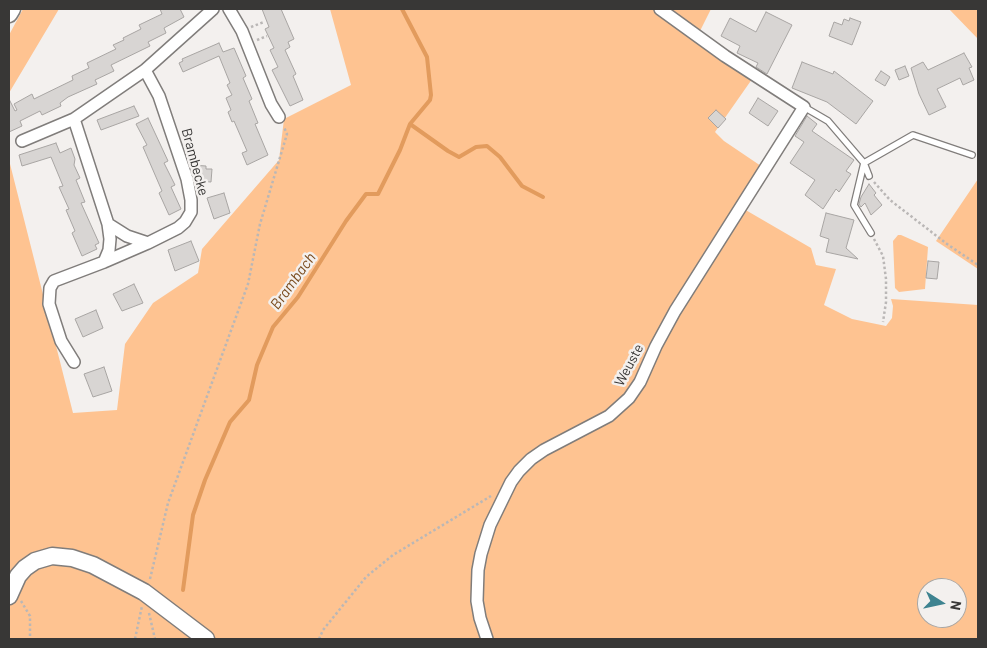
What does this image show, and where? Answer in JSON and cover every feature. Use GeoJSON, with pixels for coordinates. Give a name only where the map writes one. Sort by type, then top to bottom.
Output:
{"type":"FeatureCollection","features":[{"type":"Feature","properties":{"kind":"main road"},"geometry":{"type":"LineString","coordinates":[[9,14],[12,9]]}},
{"type":"Feature","properties":{"kind":"main road"},"geometry":{"type":"LineString","coordinates":[[11,591],[18,576],[29,565],[44,558],[60,556],[72,558],[93,565],[144,592],[206,639]]}},
{"type":"Feature","properties":{"kind":"street"},"geometry":{"type":"LineString","coordinates":[[22,140],[74,119],[145,70],[213,9]]}},
{"type":"Feature","properties":{"kind":"street"},"geometry":{"type":"LineString","coordinates":[[229,9],[242,31],[271,104],[280,117]]}},
{"type":"Feature","properties":{"kind":"street"},"geometry":{"type":"LineString","coordinates":[[660,9],[725,56],[804,107]]}},
{"type":"Feature","properties":{"kind":"street","name":"Brambecke"},"geometry":{"type":"LineString","coordinates":[[74,362],[61,341],[49,304],[50,288],[54,281],[148,244],[178,228],[185,222],[191,212],[187,179],[170,126],[159,96],[145,70]]}},
{"type":"Feature","properties":{"kind":"street","name":"Weuste"},"geometry":{"type":"LineString","coordinates":[[487,639],[477,601],[478,570],[487,532],[511,482],[531,459],[544,450],[609,416],[629,398],[640,382],[656,346],[675,311],[804,107]]}},
{"type":"Feature","properties":{"kind":"street"},"geometry":{"type":"LineString","coordinates":[[74,119],[108,224],[109,250],[104,262]]}},
{"type":"Feature","properties":{"kind":"street"},"geometry":{"type":"LineString","coordinates":[[108,224],[127,236],[148,244]]}},
{"type":"Feature","properties":{"kind":"lane"},"geometry":{"type":"LineString","coordinates":[[804,107],[828,121],[864,163],[869,176]]}},
{"type":"Feature","properties":{"kind":"lane"},"geometry":{"type":"LineString","coordinates":[[870,233],[854,206],[864,163],[913,135],[972,154]]}},
{"type":"Feature","properties":{"kind":"path"},"geometry":{"type":"LineString","coordinates":[[135,639],[144,592],[152,572],[168,503],[248,284],[260,224],[287,134],[280,117]]}},
{"type":"Feature","properties":{"kind":"path"},"geometry":{"type":"LineString","coordinates":[[869,176],[890,200],[978,265]]}},
{"type":"Feature","properties":{"kind":"path"},"geometry":{"type":"LineString","coordinates":[[870,233],[882,256],[886,279],[886,302],[883,322]]}},
{"type":"Feature","properties":{"kind":"path"},"geometry":{"type":"LineString","coordinates":[[319,639],[323,630],[366,577],[393,555],[480,503],[511,482]]}},
{"type":"Feature","properties":{"kind":"path"},"geometry":{"type":"LineString","coordinates":[[11,591],[30,616],[30,639]]}},
{"type":"Feature","properties":{"kind":"shaded area"},"geometry":{"type":"Polygon","coordinates":[[[23,9],[59,9],[9,93],[9,35],[23,9]]]}},
{"type":"Feature","properties":{"kind":"shaded area"},"geometry":{"type":"Polygon","coordinates":[[[330,9],[711,9],[699,33],[757,72],[715,132],[724,141],[761,166],[737,205],[811,248],[816,265],[836,269],[824,305],[852,319],[886,326],[892,318],[893,306],[891,299],[978,305],[978,639],[9,639],[9,160],[73,413],[117,410],[125,344],[153,303],[198,273],[202,249],[279,160],[284,119],[351,85],[330,9]]]}},
{"type":"Feature","properties":{"kind":"shaded area"},"geometry":{"type":"Polygon","coordinates":[[[949,9],[978,9],[978,39],[949,9]]]}},
{"type":"Feature","properties":{"kind":"shaded area"},"geometry":{"type":"Polygon","coordinates":[[[978,179],[978,269],[936,241],[978,179]]]}},
{"type":"Feature","properties":{"kind":"shaded area"},"geometry":{"type":"Polygon","coordinates":[[[898,235],[928,247],[925,289],[899,292],[895,288],[893,241],[898,235]]]}},
{"type":"Feature","properties":{"kind":"building"},"geometry":{"type":"Polygon","coordinates":[[[160,9],[180,9],[184,17],[164,28],[166,33],[148,42],[150,46],[111,65],[114,71],[95,80],[97,84],[68,97],[60,103],[61,106],[42,115],[40,111],[20,121],[22,126],[9,132],[9,99],[15,111],[17,110],[14,104],[32,94],[34,99],[73,80],[72,76],[89,68],[87,63],[116,49],[113,45],[141,29],[139,25],[162,14],[160,9]]]}},
{"type":"Feature","properties":{"kind":"building"},"geometry":{"type":"Polygon","coordinates":[[[262,9],[281,9],[294,39],[288,42],[290,47],[285,50],[296,74],[293,76],[303,100],[290,106],[272,70],[278,67],[270,50],[274,48],[265,29],[269,27],[262,9]]]}},
{"type":"Feature","properties":{"kind":"building"},"geometry":{"type":"Polygon","coordinates":[[[766,12],[792,25],[767,74],[756,67],[758,63],[737,53],[740,46],[721,36],[730,18],[756,32],[766,12]]]}},
{"type":"Feature","properties":{"kind":"building"},"geometry":{"type":"Polygon","coordinates":[[[850,18],[861,22],[852,45],[829,36],[834,22],[842,25],[844,19],[849,21],[850,18]]]}},
{"type":"Feature","properties":{"kind":"building"},"geometry":{"type":"Polygon","coordinates":[[[219,43],[223,52],[234,48],[246,76],[243,78],[252,99],[249,101],[258,123],[255,124],[268,155],[247,165],[242,153],[247,151],[228,112],[231,110],[226,98],[232,95],[227,85],[230,83],[219,56],[183,72],[179,63],[183,61],[182,59],[219,43]]]}},
{"type":"Feature","properties":{"kind":"building"},"geometry":{"type":"Polygon","coordinates":[[[964,53],[972,67],[969,68],[974,80],[963,85],[960,78],[937,89],[946,107],[929,115],[919,94],[911,68],[923,62],[928,70],[964,53]]]}},
{"type":"Feature","properties":{"kind":"building"},"geometry":{"type":"Polygon","coordinates":[[[802,62],[833,74],[834,71],[873,101],[856,124],[827,102],[792,88],[802,62]]]}},
{"type":"Feature","properties":{"kind":"building"},"geometry":{"type":"Polygon","coordinates":[[[905,66],[909,76],[899,80],[895,70],[905,66]]]}},
{"type":"Feature","properties":{"kind":"building"},"geometry":{"type":"Polygon","coordinates":[[[881,71],[890,77],[885,86],[875,80],[881,71]]]}},
{"type":"Feature","properties":{"kind":"building"},"geometry":{"type":"Polygon","coordinates":[[[758,98],[778,111],[768,126],[749,113],[758,98]]]}},
{"type":"Feature","properties":{"kind":"building"},"geometry":{"type":"Polygon","coordinates":[[[134,106],[139,116],[101,130],[97,120],[134,106]]]}},
{"type":"Feature","properties":{"kind":"building"},"geometry":{"type":"Polygon","coordinates":[[[716,110],[726,119],[718,128],[708,118],[716,110]]]}},
{"type":"Feature","properties":{"kind":"building"},"geometry":{"type":"Polygon","coordinates":[[[807,116],[817,124],[812,131],[854,160],[846,171],[851,174],[839,192],[836,189],[823,209],[805,195],[815,180],[790,163],[804,142],[795,136],[807,116]]]}},
{"type":"Feature","properties":{"kind":"building"},"geometry":{"type":"Polygon","coordinates":[[[148,118],[168,161],[164,163],[175,185],[171,187],[181,209],[169,215],[159,193],[162,191],[143,147],[147,145],[136,124],[148,118]]]}},
{"type":"Feature","properties":{"kind":"building"},"geometry":{"type":"Polygon","coordinates":[[[56,143],[60,153],[71,148],[75,159],[74,165],[80,178],[76,180],[85,202],[81,203],[99,243],[95,245],[97,249],[82,256],[72,233],[75,231],[66,210],[69,209],[59,187],[63,186],[51,157],[22,166],[19,155],[56,143]]]}},
{"type":"Feature","properties":{"kind":"building"},"geometry":{"type":"Polygon","coordinates":[[[192,165],[206,166],[206,169],[212,169],[211,182],[197,181],[197,175],[192,165]]]}},
{"type":"Feature","properties":{"kind":"building"},"geometry":{"type":"Polygon","coordinates":[[[869,184],[876,193],[874,195],[882,205],[871,215],[865,203],[861,207],[859,204],[869,184]]]}},
{"type":"Feature","properties":{"kind":"building"},"geometry":{"type":"Polygon","coordinates":[[[224,193],[230,213],[214,219],[207,198],[224,193]]]}},
{"type":"Feature","properties":{"kind":"building"},"geometry":{"type":"Polygon","coordinates":[[[826,213],[854,220],[846,248],[858,259],[826,252],[829,239],[820,236],[826,213]]]}},
{"type":"Feature","properties":{"kind":"building"},"geometry":{"type":"Polygon","coordinates":[[[191,241],[199,261],[175,271],[168,250],[191,241]]]}},
{"type":"Feature","properties":{"kind":"building"},"geometry":{"type":"Polygon","coordinates":[[[928,261],[939,262],[937,279],[926,278],[928,261]]]}},
{"type":"Feature","properties":{"kind":"building"},"geometry":{"type":"Polygon","coordinates":[[[134,284],[143,303],[122,311],[113,294],[134,284]]]}},
{"type":"Feature","properties":{"kind":"building"},"geometry":{"type":"Polygon","coordinates":[[[96,310],[103,328],[83,337],[75,319],[96,310]]]}},
{"type":"Feature","properties":{"kind":"building"},"geometry":{"type":"Polygon","coordinates":[[[104,367],[112,391],[93,397],[84,374],[104,367]]]}},
{"type":"Feature","properties":{"kind":"waterway","name":"Brambach"},"geometry":{"type":"LineString","coordinates":[[183,590],[193,515],[205,480],[230,422],[249,400],[257,365],[273,327],[298,297],[346,221],[366,194],[378,194],[400,150],[410,124],[430,100],[427,57],[402,9]]}},
{"type":"Feature","properties":{"kind":"waterway"},"geometry":{"type":"LineString","coordinates":[[410,124],[459,157],[476,147],[487,146],[500,157],[522,186],[543,197]]}}]}
